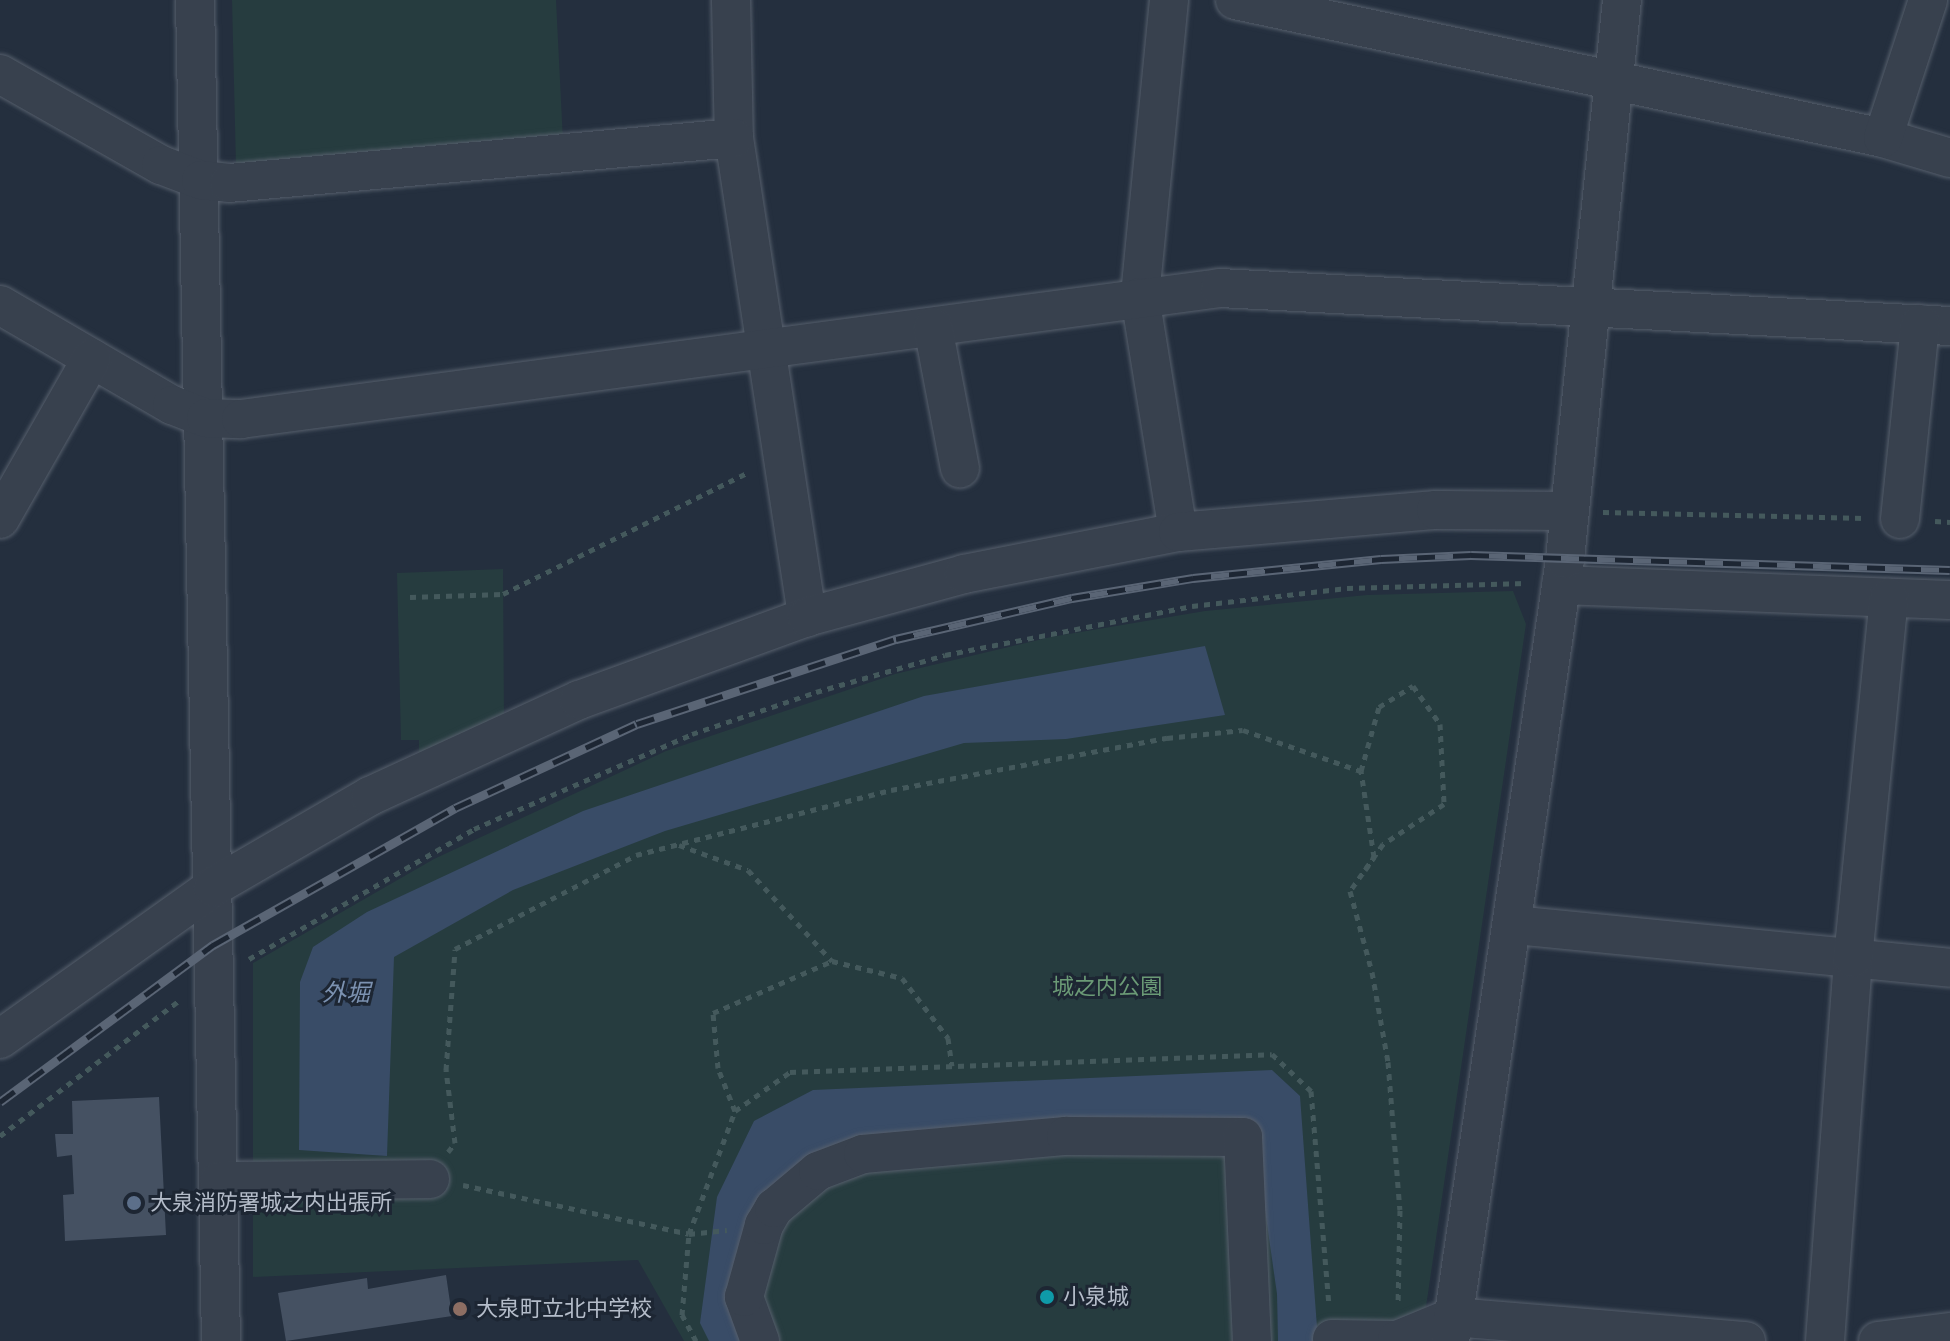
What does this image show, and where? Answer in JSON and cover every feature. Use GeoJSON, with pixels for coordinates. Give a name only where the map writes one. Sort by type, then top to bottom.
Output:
{"type":"FeatureCollection","features":[{"type":"Feature","properties":{"kind":"street"},"geometry":{"type":"LineString","coordinates":[[195,0],[206,418],[221,1341]]}},
{"type":"Feature","properties":{"kind":"street"},"geometry":{"type":"LineString","coordinates":[[731,0],[734,138],[762,348],[772,368],[807,617]]}},
{"type":"Feature","properties":{"kind":"street"},"geometry":{"type":"LineString","coordinates":[[1169,0],[1140,297],[1178,532]]}},
{"type":"Feature","properties":{"kind":"street"},"geometry":{"type":"LineString","coordinates":[[1235,0],[1883,138],[1950,158]]}},
{"type":"Feature","properties":{"kind":"street"},"geometry":{"type":"LineString","coordinates":[[1451,1329],[1514,925],[1550,584],[1569,511],[1593,310],[1622,0]]}},
{"type":"Feature","properties":{"kind":"street"},"geometry":{"type":"LineString","coordinates":[[1883,138],[1928,0]]}},
{"type":"Feature","properties":{"kind":"street"},"geometry":{"type":"LineString","coordinates":[[0,74],[161,165],[201,180],[245,183],[734,138]]}},
{"type":"Feature","properties":{"kind":"street"},"geometry":{"type":"LineString","coordinates":[[0,305],[172,405],[206,418],[241,419],[1140,297],[1261,288],[1593,310],[1935,325],[1900,519]]}},
{"type":"Feature","properties":{"kind":"street"},"geometry":{"type":"LineString","coordinates":[[933,327],[960,468]]}},
{"type":"Feature","properties":{"kind":"street"},"geometry":{"type":"LineString","coordinates":[[0,519],[92,358]]}},
{"type":"Feature","properties":{"kind":"street"},"geometry":{"type":"LineString","coordinates":[[0,1039],[213,887],[370,796],[454,754],[667,665],[807,617],[964,574],[1178,532],[1436,510],[1569,511]]}},
{"type":"Feature","properties":{"kind":"street"},"geometry":{"type":"LineString","coordinates":[[1550,584],[1950,600]]}},
{"type":"Feature","properties":{"kind":"street"},"geometry":{"type":"LineString","coordinates":[[1825,1341],[1853,958],[1889,598]]}},
{"type":"Feature","properties":{"kind":"street"},"geometry":{"type":"LineString","coordinates":[[1514,925],[1950,968]]}},
{"type":"Feature","properties":{"kind":"street"},"geometry":{"type":"LineString","coordinates":[[760,1341],[744,1297],[764,1225],[774,1208],[818,1171],[863,1154],[1066,1136],[1243,1137],[1252,1341]]}},
{"type":"Feature","properties":{"kind":"street"},"geometry":{"type":"LineString","coordinates":[[219,1181],[430,1179]]}},
{"type":"Feature","properties":{"kind":"street"},"geometry":{"type":"LineString","coordinates":[[1332,1339],[1397,1340],[1451,1329],[1746,1341]]}},
{"type":"Feature","properties":{"kind":"street"},"geometry":{"type":"LineString","coordinates":[[1878,1341],[1950,1332]]}},
{"type":"Feature","properties":{"kind":"path"},"geometry":{"type":"LineString","coordinates":[[410,597],[503,594],[752,471],[785,462]]}},
{"type":"Feature","properties":{"kind":"path"},"geometry":{"type":"LineString","coordinates":[[1569,511],[1950,522]]}},
{"type":"Feature","properties":{"kind":"path"},"geometry":{"type":"LineString","coordinates":[[240,965],[474,829],[678,740],[816,692],[945,655],[1192,606],[1362,587],[1550,584]]}},
{"type":"Feature","properties":{"kind":"path"},"geometry":{"type":"LineString","coordinates":[[1365,870],[1374,857],[1361,771],[1379,707],[1413,686],[1440,724],[1444,804],[1383,844],[1350,891],[1372,972],[1388,1062],[1400,1210],[1397,1340]]}},
{"type":"Feature","properties":{"kind":"path"},"geometry":{"type":"LineString","coordinates":[[689,1234],[430,1179],[455,1143],[446,1070],[455,949],[636,855],[891,790],[1243,730],[1361,771]]}},
{"type":"Feature","properties":{"kind":"path"},"geometry":{"type":"LineString","coordinates":[[678,845],[748,870],[832,961],[902,978],[948,1038],[952,1066]]}},
{"type":"Feature","properties":{"kind":"path"},"geometry":{"type":"LineString","coordinates":[[735,1111],[718,1068],[713,1013],[832,961]]}},
{"type":"Feature","properties":{"kind":"path"},"geometry":{"type":"LineString","coordinates":[[0,1136],[127,1037],[189,997]]}},
{"type":"Feature","properties":{"kind":"green space"},"geometry":{"type":"Polygon","coordinates":[[[232,0],[556,0],[563,141],[236,167],[232,0]]]}},
{"type":"Feature","properties":{"kind":"green space"},"geometry":{"type":"Polygon","coordinates":[[[503,569],[504,720],[419,762],[419,740],[401,740],[397,573],[503,569]]]}},
{"type":"Feature","properties":{"kind":"green space","name":"城之内公園"},"geometry":{"type":"Polygon","coordinates":[[[1513,591],[1526,624],[1421,1341],[684,1341],[638,1260],[253,1277],[253,963],[434,859],[666,751],[895,674],[1051,637],[1205,611],[1367,595],[1513,591]]]}},
{"type":"Feature","properties":{"kind":"water","name":"外堀"},"geometry":{"type":"Polygon","coordinates":[[[1205,646],[1225,715],[1066,739],[964,743],[665,831],[513,890],[394,957],[387,1156],[299,1150],[300,982],[313,947],[367,912],[583,811],[924,696],[1205,646]]]}},
{"type":"Feature","properties":{"kind":"water"},"geometry":{"type":"Polygon","coordinates":[[[1272,1070],[1300,1096],[1318,1341],[1278,1341],[1277,1294],[1253,1126],[857,1140],[759,1210],[748,1341],[709,1341],[700,1323],[717,1197],[754,1121],[813,1090],[1272,1070]]]}},
{"type":"Feature","properties":{"kind":"building"},"geometry":{"type":"Polygon","coordinates":[[[159,1097],[166,1235],[65,1241],[63,1195],[74,1194],[72,1155],[57,1157],[55,1134],[73,1134],[72,1101],[159,1097]]]}},
{"type":"Feature","properties":{"kind":"building"},"geometry":{"type":"Polygon","coordinates":[[[446,1275],[452,1316],[286,1341],[278,1293],[367,1278],[368,1289],[446,1275]]]}},
{"type":"Feature","properties":{"kind":"railway"},"geometry":{"type":"LineString","coordinates":[[0,1102],[213,945],[455,808],[637,724],[896,639],[1072,598],[1193,578],[1381,559],[1471,555],[1950,570]]}},
{"type":"Feature","properties":{"kind":"place","name":"大泉消防署城之内出張所"},"geometry":{"type":"Point","coordinates":[134,1203]}},
{"type":"Feature","properties":{"kind":"place","name":"小泉城"},"geometry":{"type":"Point","coordinates":[1047,1297]}},
{"type":"Feature","properties":{"kind":"place","name":"大泉町立北中学校"},"geometry":{"type":"Point","coordinates":[460,1309]}}]}
